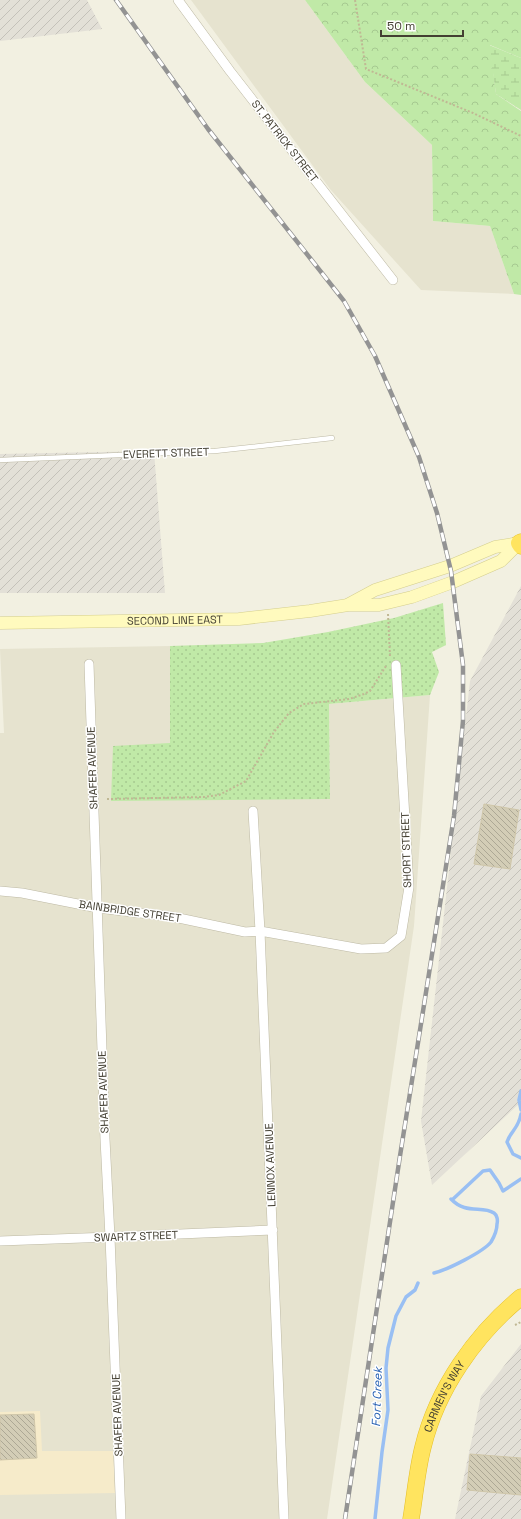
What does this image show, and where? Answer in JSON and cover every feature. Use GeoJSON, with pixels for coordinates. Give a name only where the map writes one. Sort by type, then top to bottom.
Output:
{"type":"FeatureCollection","features":[{"type":"Feature","properties":{"kind":"highway","name":"CARMEN'S WAY"},"geometry":{"type":"LineString","coordinates":[[411,1519],[423,1447],[437,1406],[457,1369],[470,1350],[489,1327],[521,1297]]}},
{"type":"Feature","properties":{"kind":"main road","name":"SECOND LINE EAST"},"geometry":{"type":"LineString","coordinates":[[348,605],[375,590],[450,566],[495,547],[520,543]]}},
{"type":"Feature","properties":{"kind":"main road","name":"SECOND LINE EAST"},"geometry":{"type":"LineString","coordinates":[[0,623],[239,619],[348,605],[379,605],[412,597],[453,582],[501,561],[520,543]]}},
{"type":"Feature","properties":{"kind":"street","name":"ST. PATRICK STREET"},"geometry":{"type":"LineString","coordinates":[[178,0],[230,71],[393,280]]}},
{"type":"Feature","properties":{"kind":"street","name":"SHAFER AVENUE"},"geometry":{"type":"LineString","coordinates":[[88,664],[98,908],[105,1139],[121,1519]]}},
{"type":"Feature","properties":{"kind":"street","name":"SHORT STREET"},"geometry":{"type":"LineString","coordinates":[[260,931],[361,949],[386,948],[401,936],[409,887],[396,665]]}},
{"type":"Feature","properties":{"kind":"street","name":"LENNOX AVENUE"},"geometry":{"type":"LineString","coordinates":[[253,811],[260,931],[284,1519]]}},
{"type":"Feature","properties":{"kind":"street","name":"BAINBRIDGE STREET"},"geometry":{"type":"LineString","coordinates":[[0,892],[22,894],[98,908],[174,917],[245,932],[260,931]]}},
{"type":"Feature","properties":{"kind":"street","name":"SWARTZ STREET"},"geometry":{"type":"LineString","coordinates":[[0,1241],[273,1230]]}},
{"type":"Feature","properties":{"kind":"lane","name":"EVERETT STREET"},"geometry":{"type":"LineString","coordinates":[[0,460],[215,451],[332,438]]}},
{"type":"Feature","properties":{"kind":"path"},"geometry":{"type":"LineString","coordinates":[[355,0],[366,69],[521,136]]}},
{"type":"Feature","properties":{"kind":"path"},"geometry":{"type":"LineString","coordinates":[[107,800],[219,795],[246,781],[274,732],[289,713],[304,704],[349,699],[364,694],[370,690],[390,658],[388,612]]}},
{"type":"Feature","properties":{"kind":"path"},"geometry":{"type":"LineString","coordinates":[[514,1325],[521,1322]]}},
{"type":"Feature","properties":{"kind":"shaded area"},"geometry":{"type":"Polygon","coordinates":[[[0,0],[87,0],[102,29],[0,41],[0,0]]]}},
{"type":"Feature","properties":{"kind":"shaded area"},"geometry":{"type":"Polygon","coordinates":[[[191,0],[305,0],[365,82],[432,145],[433,221],[490,226],[514,294],[421,290],[330,189],[191,0]]]}},
{"type":"Feature","properties":{"kind":"shaded area"},"geometry":{"type":"Polygon","coordinates":[[[154,451],[165,593],[0,593],[0,454],[154,451]]]}},
{"type":"Feature","properties":{"kind":"shaded area"},"geometry":{"type":"Polygon","coordinates":[[[521,586],[521,1102],[432,1185],[421,1121],[470,681],[521,586]]]}},
{"type":"Feature","properties":{"kind":"shaded area"},"geometry":{"type":"Polygon","coordinates":[[[170,646],[170,744],[330,798],[329,704],[430,695],[414,926],[327,1519],[0,1519],[0,733],[4,733],[0,649],[170,646]]]}},
{"type":"Feature","properties":{"kind":"shaded area"},"geometry":{"type":"Polygon","coordinates":[[[521,1344],[521,1519],[455,1519],[481,1396],[521,1344]]]}},
{"type":"Feature","properties":{"kind":"shaded area"},"geometry":{"type":"Polygon","coordinates":[[[40,1411],[42,1451],[113,1451],[115,1493],[0,1495],[0,1412],[40,1411]]]}},
{"type":"Feature","properties":{"kind":"green space"},"geometry":{"type":"Polygon","coordinates":[[[305,0],[521,0],[521,58],[490,45],[496,94],[521,111],[521,295],[514,294],[490,226],[433,221],[432,145],[365,82],[305,0]]]}},
{"type":"Feature","properties":{"kind":"green space"},"geometry":{"type":"Polygon","coordinates":[[[489,45],[521,58],[521,110],[496,94],[489,45]]]}},
{"type":"Feature","properties":{"kind":"green space"},"geometry":{"type":"Polygon","coordinates":[[[443,603],[446,645],[432,652],[439,672],[430,695],[329,704],[330,799],[111,801],[113,746],[170,743],[170,646],[263,643],[328,632],[394,618],[443,603]]]}},
{"type":"Feature","properties":{"kind":"building"},"geometry":{"type":"Polygon","coordinates":[[[484,804],[519,810],[510,869],[474,864],[484,804]]]}},
{"type":"Feature","properties":{"kind":"building"},"geometry":{"type":"Polygon","coordinates":[[[34,1414],[37,1458],[0,1460],[0,1415],[34,1414]]]}},
{"type":"Feature","properties":{"kind":"building"},"geometry":{"type":"Polygon","coordinates":[[[470,1454],[521,1458],[521,1495],[467,1490],[470,1454]]]}},
{"type":"Feature","properties":{"kind":"waterway","name":"Fort Creek"},"geometry":{"type":"LineString","coordinates":[[521,1091],[519,1100],[521,1110]]}},
{"type":"Feature","properties":{"kind":"waterway","name":"Fort Creek"},"geometry":{"type":"LineString","coordinates":[[521,1114],[520,1119],[507,1142],[513,1154],[521,1158]]}},
{"type":"Feature","properties":{"kind":"waterway","name":"Fort Creek"},"geometry":{"type":"LineString","coordinates":[[434,1273],[456,1265],[481,1251],[491,1242],[496,1229],[497,1219],[494,1213],[462,1207],[457,1204],[451,1199],[452,1200],[483,1171],[490,1170],[503,1191],[521,1179]]}},
{"type":"Feature","properties":{"kind":"waterway","name":"Fort Creek"},"geometry":{"type":"LineString","coordinates":[[375,1519],[388,1410],[386,1368],[388,1348],[396,1316],[406,1297],[415,1290],[418,1283]]}},
{"type":"Feature","properties":{"kind":"railway"},"geometry":{"type":"LineString","coordinates":[[116,0],[208,129],[344,301],[375,356],[419,457],[437,513],[451,571],[463,665],[463,721],[454,816],[400,1156],[345,1519]]}}]}
